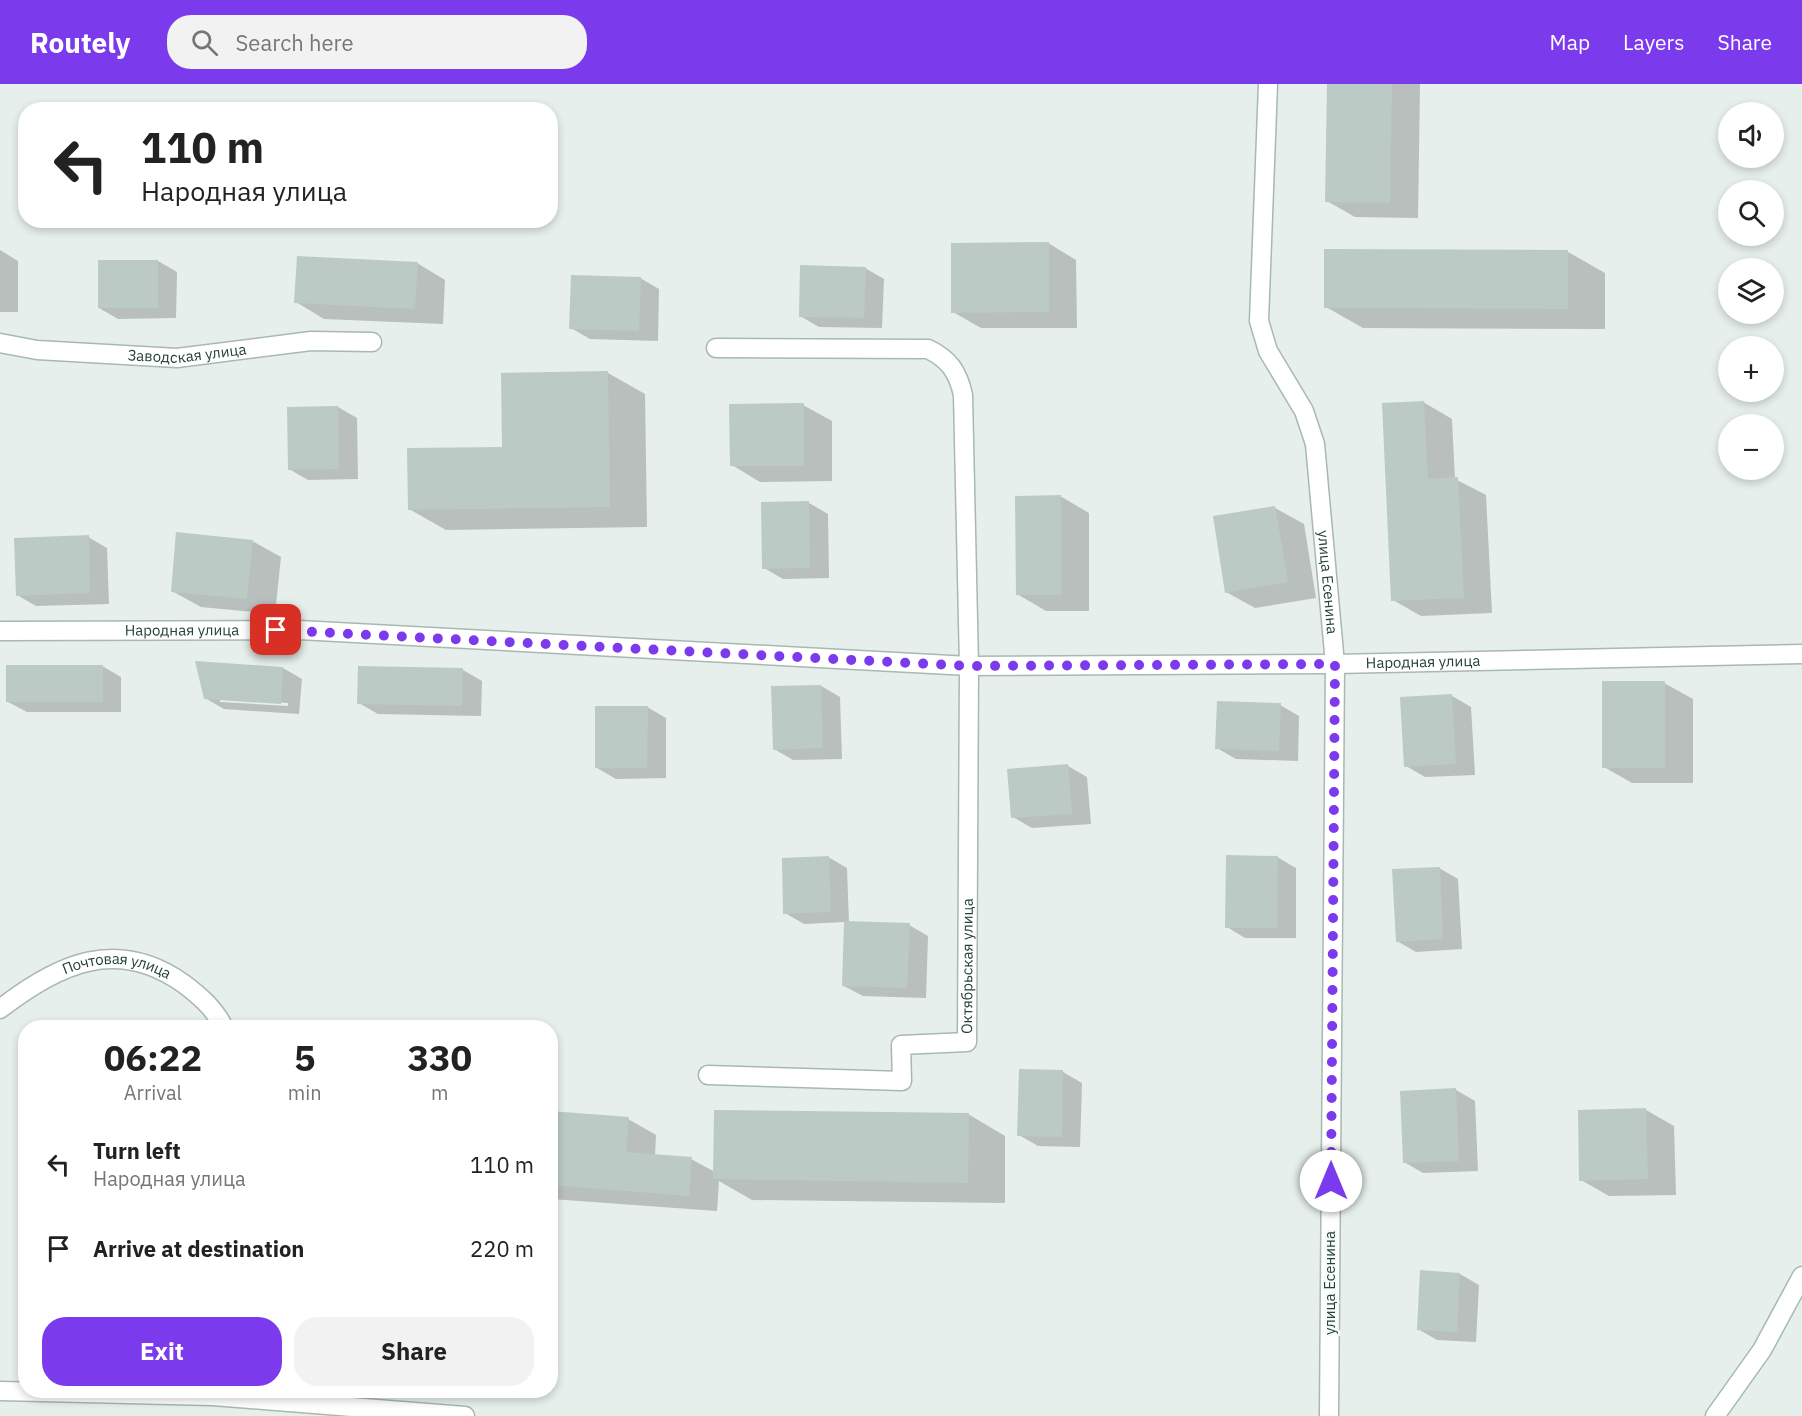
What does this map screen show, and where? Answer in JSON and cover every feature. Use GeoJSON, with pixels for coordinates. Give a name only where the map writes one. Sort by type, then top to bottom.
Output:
{"type":"FeatureCollection","features":[{"type":"Feature","properties":{"kind":"street","name":"улица Есенина"},"geometry":{"type":"LineString","coordinates":[[1268,84],[1259,321],[1268,351],[1304,411],[1315,444],[1335,664],[1329,1416]]}},
{"type":"Feature","properties":{"kind":"street","name":"Заводская улица"},"geometry":{"type":"LineString","coordinates":[[0,343],[37,350],[177,358],[311,341],[372,342]]}},
{"type":"Feature","properties":{"kind":"street"},"geometry":{"type":"LineString","coordinates":[[716,348],[928,349],[942,356],[953,367],[960,379],[963,395],[969,666]]}},
{"type":"Feature","properties":{"kind":"street","name":"Народная улица"},"geometry":{"type":"LineString","coordinates":[[0,631],[299,630],[969,666],[1335,664],[1802,654]]}},
{"type":"Feature","properties":{"kind":"street","name":"Октябрьская улица"},"geometry":{"type":"LineString","coordinates":[[708,1075],[902,1081],[901,1045],[967,1042],[969,666]]}},
{"type":"Feature","properties":{"kind":"street","name":"Почтовая улица"},"geometry":{"type":"LineString","coordinates":[[0,1009],[49,974],[101,959],[125,959],[171,975],[199,996],[220,1020]]}},
{"type":"Feature","properties":{"kind":"street"},"geometry":{"type":"LineString","coordinates":[[1715,1416],[1762,1350],[1802,1276]]}},
{"type":"Feature","properties":{"kind":"street"},"geometry":{"type":"LineString","coordinates":[[0,1391],[18,1391]]}},
{"type":"Feature","properties":{"kind":"street"},"geometry":{"type":"LineString","coordinates":[[268,1398],[465,1416]]}},
{"type":"Feature","properties":{"kind":"building"},"geometry":{"type":"Polygon","coordinates":[[[1327,84],[1392,84],[1390,203],[1325,202],[1327,84]]]}},
{"type":"Feature","properties":{"kind":"building"},"geometry":{"type":"Polygon","coordinates":[[[1049,242],[1049,312],[951,313],[951,243],[1049,242]]]}},
{"type":"Feature","properties":{"kind":"building"},"geometry":{"type":"Polygon","coordinates":[[[1324,249],[1568,250],[1568,309],[1324,308],[1324,249]]]}},
{"type":"Feature","properties":{"kind":"building"},"geometry":{"type":"Polygon","coordinates":[[[297,256],[418,262],[415,309],[294,303],[297,256]]]}},
{"type":"Feature","properties":{"kind":"building"},"geometry":{"type":"Polygon","coordinates":[[[98,260],[158,260],[158,308],[98,308],[98,260]]]}},
{"type":"Feature","properties":{"kind":"building"},"geometry":{"type":"Polygon","coordinates":[[[800,265],[866,267],[864,318],[799,317],[800,265]]]}},
{"type":"Feature","properties":{"kind":"building"},"geometry":{"type":"Polygon","coordinates":[[[571,275],[641,277],[639,331],[569,329],[571,275]]]}},
{"type":"Feature","properties":{"kind":"building"},"geometry":{"type":"Polygon","coordinates":[[[608,371],[610,507],[408,510],[407,448],[502,447],[501,373],[608,371]]]}},
{"type":"Feature","properties":{"kind":"building"},"geometry":{"type":"Polygon","coordinates":[[[1424,401],[1428,479],[1458,477],[1464,598],[1391,601],[1382,403],[1424,401]]]}},
{"type":"Feature","properties":{"kind":"building"},"geometry":{"type":"Polygon","coordinates":[[[804,403],[804,466],[730,466],[729,404],[804,403]]]}},
{"type":"Feature","properties":{"kind":"building"},"geometry":{"type":"Polygon","coordinates":[[[338,406],[339,469],[288,470],[287,407],[338,406]]]}},
{"type":"Feature","properties":{"kind":"building"},"geometry":{"type":"Polygon","coordinates":[[[1061,495],[1061,595],[1016,595],[1015,496],[1061,495]]]}},
{"type":"Feature","properties":{"kind":"building"},"geometry":{"type":"Polygon","coordinates":[[[809,501],[810,568],[762,569],[761,502],[809,501]]]}},
{"type":"Feature","properties":{"kind":"building"},"geometry":{"type":"Polygon","coordinates":[[[1275,506],[1288,582],[1225,593],[1213,516],[1275,506]]]}},
{"type":"Feature","properties":{"kind":"building"},"geometry":{"type":"Polygon","coordinates":[[[176,532],[253,540],[247,599],[171,592],[176,532]]]}},
{"type":"Feature","properties":{"kind":"building"},"geometry":{"type":"Polygon","coordinates":[[[89,535],[90,593],[16,596],[14,538],[89,535]]]}},
{"type":"Feature","properties":{"kind":"building"},"geometry":{"type":"Polygon","coordinates":[[[195,661],[283,667],[281,704],[204,699],[195,661]]]}},
{"type":"Feature","properties":{"kind":"building"},"geometry":{"type":"Polygon","coordinates":[[[6,665],[103,665],[103,702],[6,702],[6,665]]]}},
{"type":"Feature","properties":{"kind":"building"},"geometry":{"type":"Polygon","coordinates":[[[358,666],[463,668],[462,706],[357,704],[358,666]]]}},
{"type":"Feature","properties":{"kind":"building"},"geometry":{"type":"Polygon","coordinates":[[[1602,681],[1665,681],[1665,768],[1602,768],[1602,681]]]}},
{"type":"Feature","properties":{"kind":"building"},"geometry":{"type":"Polygon","coordinates":[[[821,685],[823,748],[773,750],[771,686],[821,685]]]}},
{"type":"Feature","properties":{"kind":"building"},"geometry":{"type":"Polygon","coordinates":[[[1452,694],[1456,764],[1404,767],[1400,697],[1452,694]]]}},
{"type":"Feature","properties":{"kind":"building"},"geometry":{"type":"Polygon","coordinates":[[[1217,701],[1281,703],[1279,751],[1215,749],[1217,701]]]}},
{"type":"Feature","properties":{"kind":"building"},"geometry":{"type":"Polygon","coordinates":[[[595,706],[648,706],[647,768],[595,768],[595,706]]]}},
{"type":"Feature","properties":{"kind":"building"},"geometry":{"type":"Polygon","coordinates":[[[1068,764],[1072,814],[1011,818],[1007,769],[1068,764]]]}},
{"type":"Feature","properties":{"kind":"building"},"geometry":{"type":"Polygon","coordinates":[[[1226,855],[1278,856],[1277,928],[1225,928],[1226,855]]]}},
{"type":"Feature","properties":{"kind":"building"},"geometry":{"type":"Polygon","coordinates":[[[829,856],[831,912],[783,914],[782,858],[829,856]]]}},
{"type":"Feature","properties":{"kind":"building"},"geometry":{"type":"Polygon","coordinates":[[[1440,867],[1443,939],[1396,942],[1392,869],[1440,867]]]}},
{"type":"Feature","properties":{"kind":"building"},"geometry":{"type":"Polygon","coordinates":[[[844,921],[910,923],[907,988],[842,986],[844,921]]]}},
{"type":"Feature","properties":{"kind":"building"},"geometry":{"type":"Polygon","coordinates":[[[1019,1069],[1063,1070],[1062,1137],[1017,1136],[1019,1069]]]}},
{"type":"Feature","properties":{"kind":"building"},"geometry":{"type":"Polygon","coordinates":[[[1456,1088],[1459,1161],[1403,1163],[1400,1091],[1456,1088]]]}},
{"type":"Feature","properties":{"kind":"building"},"geometry":{"type":"Polygon","coordinates":[[[1646,1108],[1648,1179],[1579,1181],[1578,1110],[1646,1108]]]}},
{"type":"Feature","properties":{"kind":"building"},"geometry":{"type":"Polygon","coordinates":[[[714,1110],[969,1113],[968,1183],[713,1179],[714,1110]]]}},
{"type":"Feature","properties":{"kind":"building"},"geometry":{"type":"Polygon","coordinates":[[[558,1112],[629,1117],[626,1152],[692,1157],[689,1196],[558,1186],[558,1112]]]}},
{"type":"Feature","properties":{"kind":"building"},"geometry":{"type":"Polygon","coordinates":[[[1420,1270],[1460,1273],[1457,1332],[1417,1330],[1420,1270]]]}},
{"type":"Feature","properties":{"kind":"route"},"geometry":{"type":"LineString","coordinates":[[276,630],[969,666],[1335,664],[1331,1181]]}}]}
